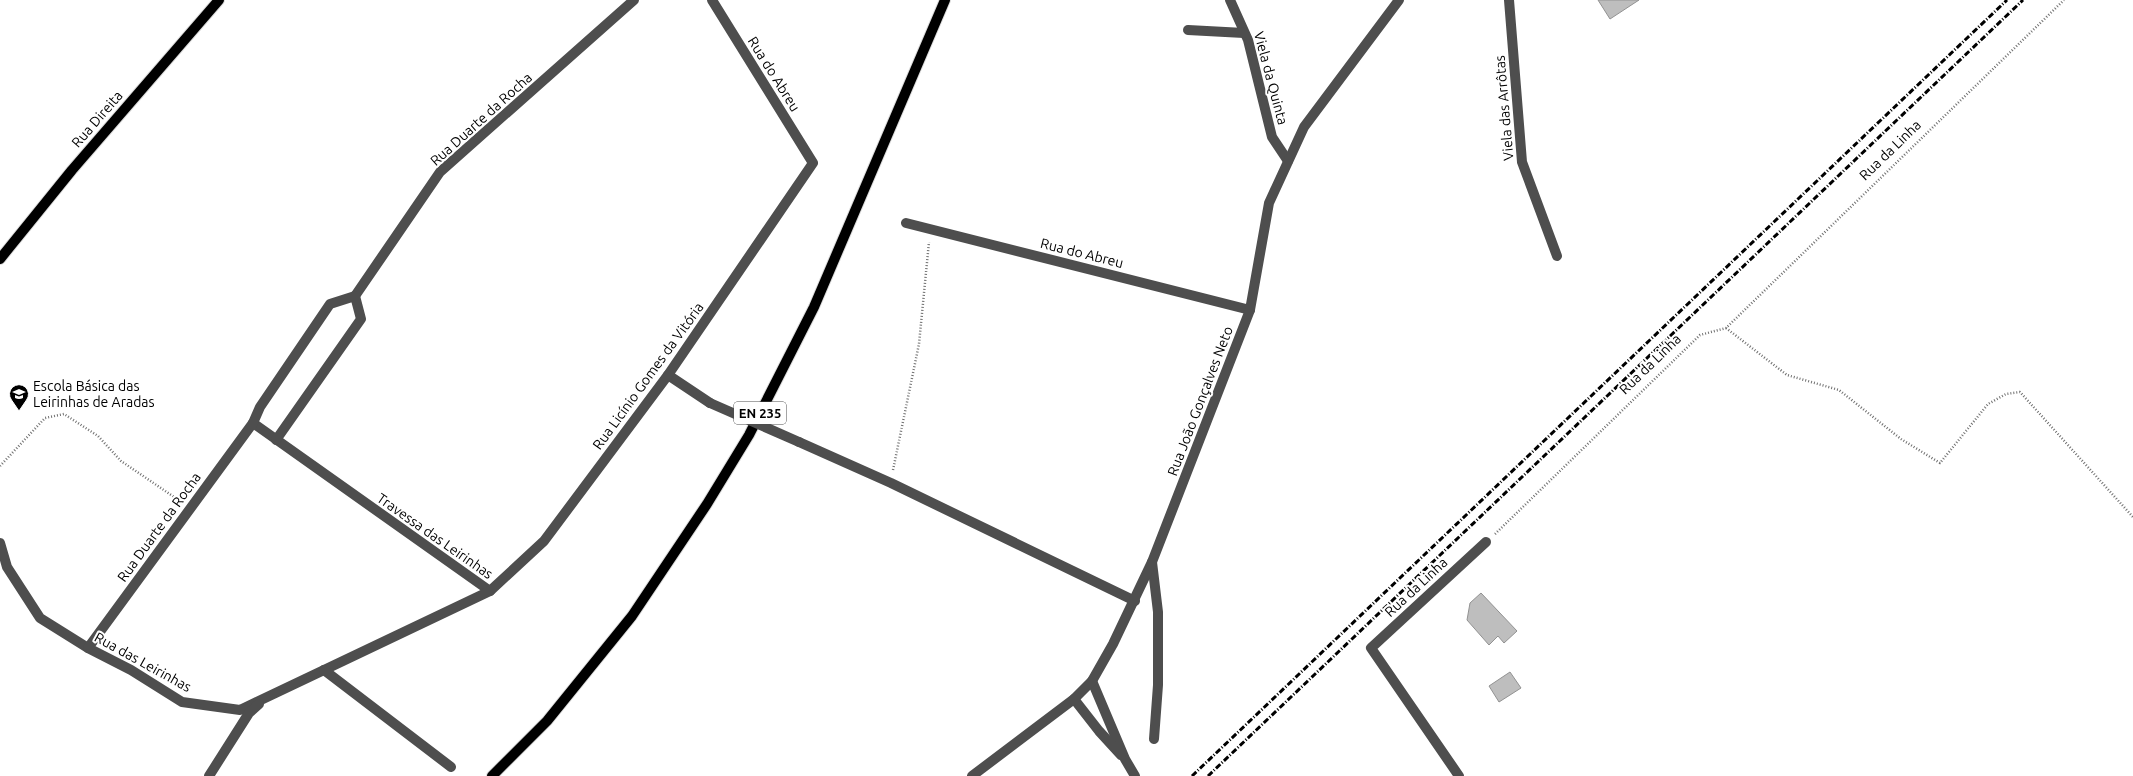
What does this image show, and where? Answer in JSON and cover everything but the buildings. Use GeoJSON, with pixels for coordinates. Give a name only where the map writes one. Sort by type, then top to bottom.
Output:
{"type":"FeatureCollection","features":[{"type":"Feature","properties":{"kind":"main road","name":"Rua Direita"},"geometry":{"type":"LineString","coordinates":[[0,259],[72,170],[219,0]]}},
{"type":"Feature","properties":{"kind":"main road","name":"EN 235"},"geometry":{"type":"LineString","coordinates":[[492,776],[547,721],[632,616],[708,504],[749,435],[814,307],[945,0]]}},
{"type":"Feature","properties":{"kind":"street","name":"Rua Duarte da Rocha"},"geometry":{"type":"LineString","coordinates":[[88,648],[253,423],[260,407],[330,304],[355,296],[440,172],[634,0]]}},
{"type":"Feature","properties":{"kind":"street","name":"Rua do Abreu"},"geometry":{"type":"LineString","coordinates":[[712,0],[813,163]]}},
{"type":"Feature","properties":{"kind":"street","name":"Viela da Quinta"},"geometry":{"type":"LineString","coordinates":[[1230,0],[1244,33],[1272,137],[1288,160]]}},
{"type":"Feature","properties":{"kind":"street","name":"Rua João Gonçalves Neto"},"geometry":{"type":"LineString","coordinates":[[972,776],[1074,699],[1092,681],[1135,601],[1152,562],[1250,310],[1269,203],[1288,160],[1304,127],[1399,0]]}},
{"type":"Feature","properties":{"kind":"street","name":"Viela das Arrôtas"},"geometry":{"type":"LineString","coordinates":[[1509,0],[1522,162],[1557,256]]}},
{"type":"Feature","properties":{"kind":"street"},"geometry":{"type":"LineString","coordinates":[[1188,30],[1244,33]]}},
{"type":"Feature","properties":{"kind":"street","name":"Rua Licínio Gomes da Vitória"},"geometry":{"type":"LineString","coordinates":[[490,590],[544,541],[668,375],[813,163]]}},
{"type":"Feature","properties":{"kind":"street","name":"Rua do Abreu"},"geometry":{"type":"LineString","coordinates":[[906,223],[1250,310]]}},
{"type":"Feature","properties":{"kind":"street"},"geometry":{"type":"LineString","coordinates":[[276,440],[361,319],[355,296]]}},
{"type":"Feature","properties":{"kind":"street"},"geometry":{"type":"LineString","coordinates":[[668,375],[710,403],[891,483],[1135,601]]}},
{"type":"Feature","properties":{"kind":"street","name":"Travessa das Leirinhas"},"geometry":{"type":"LineString","coordinates":[[253,423],[490,590],[324,670]]}},
{"type":"Feature","properties":{"kind":"street","name":"Rua da Linha"},"geometry":{"type":"LineString","coordinates":[[1459,776],[1371,648],[1486,542]]}},
{"type":"Feature","properties":{"kind":"street","name":"Rua das Leirinhas"},"geometry":{"type":"LineString","coordinates":[[0,543],[7,567],[40,618],[88,648],[131,670],[182,702],[240,710],[324,670]]}},
{"type":"Feature","properties":{"kind":"street"},"geometry":{"type":"LineString","coordinates":[[1152,562],[1158,612],[1158,685],[1154,739]]}},
{"type":"Feature","properties":{"kind":"street"},"geometry":{"type":"LineString","coordinates":[[324,670],[451,767]]}},
{"type":"Feature","properties":{"kind":"street"},"geometry":{"type":"LineString","coordinates":[[1092,681],[1125,759],[1135,776]]}},
{"type":"Feature","properties":{"kind":"street"},"geometry":{"type":"LineString","coordinates":[[209,776],[249,713],[265,698]]}},
{"type":"Feature","properties":{"kind":"street"},"geometry":{"type":"LineString","coordinates":[[1074,699],[1099,731],[1125,759]]}},
{"type":"Feature","properties":{"kind":"path","name":"Rua da Linha"},"geometry":{"type":"LineString","coordinates":[[1486,542],[1700,335],[1726,328],[2064,0]]}},
{"type":"Feature","properties":{"kind":"path"},"geometry":{"type":"LineString","coordinates":[[891,483],[920,344],[931,229]]}},
{"type":"Feature","properties":{"kind":"path"},"geometry":{"type":"LineString","coordinates":[[1726,328],[1787,375],[1839,390],[1901,439],[1940,463],[1988,404],[2006,394],[2020,392],[2133,517]]}},
{"type":"Feature","properties":{"kind":"path"},"geometry":{"type":"LineString","coordinates":[[0,466],[45,418],[64,414],[98,436],[121,461],[190,508]]}},
{"type":"Feature","properties":{"kind":"railway"},"geometry":{"type":"LineString","coordinates":[[1192,776],[2007,0]]}},
{"type":"Feature","properties":{"kind":"railway"},"geometry":{"type":"LineString","coordinates":[[1208,776],[2023,0]]}},
{"type":"Feature","properties":{"kind":"place","name":"Escola Básica das Leirinhas de Aradas"},"geometry":{"type":"Point","coordinates":[19,411]}}]}
